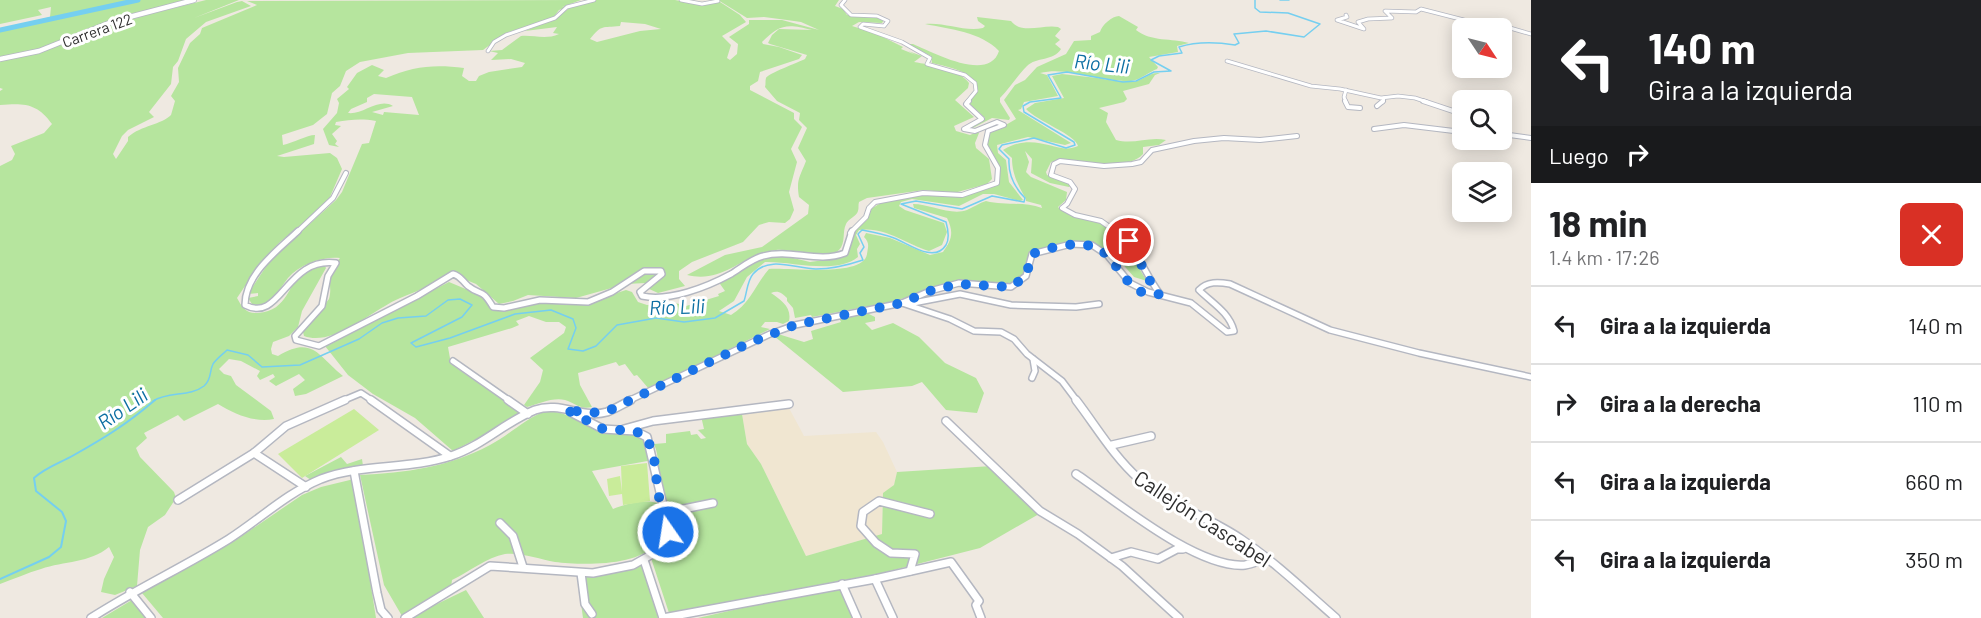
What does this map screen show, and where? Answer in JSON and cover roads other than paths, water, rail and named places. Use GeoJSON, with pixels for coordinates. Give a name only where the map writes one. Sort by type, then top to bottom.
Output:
{"type":"FeatureCollection","features":[{"type":"Feature","properties":{"kind":"street","name":"Carrera 122"},"geometry":{"type":"LineString","coordinates":[[0,59],[39,51],[114,21],[194,0]]}},
{"type":"Feature","properties":{"kind":"street"},"geometry":{"type":"LineString","coordinates":[[488,51],[494,42],[506,35],[555,18],[567,7],[594,0]]}},
{"type":"Feature","properties":{"kind":"street"},"geometry":{"type":"LineString","coordinates":[[681,0],[702,4],[717,0]]}},
{"type":"Feature","properties":{"kind":"street"},"geometry":{"type":"LineString","coordinates":[[346,173],[333,199],[267,260],[244,296],[245,305],[255,310],[270,306],[303,270],[329,262],[336,263],[328,276],[322,306],[295,336],[296,340],[303,343],[319,346],[417,296],[453,274],[460,276],[468,286],[484,292],[493,307],[504,308],[540,300],[588,302],[600,298],[644,271],[650,270],[662,274],[640,292],[642,296],[656,299],[723,278],[751,261],[770,254],[780,253],[818,260],[839,257],[845,253],[850,233],[866,217],[869,208],[875,202],[923,193],[952,196],[974,192],[997,183],[998,168],[985,145],[988,131],[1004,125],[997,122],[971,133],[966,131],[965,128],[982,119],[966,104],[976,91],[975,83],[965,75],[927,64],[930,58],[902,42],[860,27],[863,24],[884,26],[888,21],[877,16],[851,15],[841,5],[845,0]]}},
{"type":"Feature","properties":{"kind":"street"},"geometry":{"type":"LineString","coordinates":[[1346,15],[1347,17],[1337,20],[1364,28],[1358,22],[1368,19],[1392,18],[1385,11],[1413,12],[1421,9],[1461,19],[1471,26],[1509,28],[1531,34]]}},
{"type":"Feature","properties":{"kind":"street"},"geometry":{"type":"LineString","coordinates":[[1227,61],[1318,87],[1384,98],[1398,96],[1415,98],[1452,111]]}},
{"type":"Feature","properties":{"kind":"street"},"geometry":{"type":"LineString","coordinates":[[1346,90],[1344,97],[1348,107],[1360,108]]}},
{"type":"Feature","properties":{"kind":"street"},"geometry":{"type":"LineString","coordinates":[[1377,106],[1383,102],[1384,98]]}},
{"type":"Feature","properties":{"kind":"street"},"geometry":{"type":"LineString","coordinates":[[1374,129],[1404,125],[1452,131]]}},
{"type":"Feature","properties":{"kind":"street"},"geometry":{"type":"LineString","coordinates":[[1512,135],[1531,138]]}},
{"type":"Feature","properties":{"kind":"street"},"geometry":{"type":"LineString","coordinates":[[1160,294],[1150,281],[1129,241],[1101,222],[1063,210],[1062,208],[1076,189],[1070,182],[1051,175],[1054,164],[1060,161],[1090,165],[1132,164],[1142,162],[1152,150],[1194,141],[1224,138],[1260,140],[1297,136]]}},
{"type":"Feature","properties":{"kind":"street"},"geometry":{"type":"LineString","coordinates":[[904,304],[930,291],[959,284],[1011,287],[1026,276],[1032,254],[1069,245],[1090,246],[1102,250],[1131,284],[1150,294],[1160,294],[1190,302],[1213,317],[1223,329],[1231,332],[1234,328],[1226,314],[1199,290],[1203,285],[1223,282],[1314,324],[1345,335],[1531,376]]}},
{"type":"Feature","properties":{"kind":"street"},"geometry":{"type":"LineString","coordinates":[[90,618],[130,592],[230,538],[306,487],[335,475],[450,456],[483,442],[528,414],[547,406],[586,413],[606,412],[770,334],[795,325],[960,294],[1011,305],[1076,307],[1099,304]]}},
{"type":"Feature","properties":{"kind":"street","name":"Callejón Cascabel"},"geometry":{"type":"LineString","coordinates":[[904,304],[950,319],[974,332],[1008,334],[1032,358],[1062,381],[1126,466],[1139,479],[1154,490],[1215,523],[1267,558],[1336,618]]}},
{"type":"Feature","properties":{"kind":"street"},"geometry":{"type":"LineString","coordinates":[[1032,358],[1035,371],[1032,378]]}},
{"type":"Feature","properties":{"kind":"street"},"geometry":{"type":"LineString","coordinates":[[453,361],[528,414]]}},
{"type":"Feature","properties":{"kind":"street"},"geometry":{"type":"LineString","coordinates":[[178,500],[254,453],[286,426],[361,393],[450,456]]}},
{"type":"Feature","properties":{"kind":"street"},"geometry":{"type":"LineString","coordinates":[[619,430],[653,421],[789,404]]}},
{"type":"Feature","properties":{"kind":"street"},"geometry":{"type":"LineString","coordinates":[[405,618],[490,566],[581,573],[616,570],[644,560],[656,551],[668,532],[658,493],[654,458],[647,437],[635,431],[603,429],[565,409]]}},
{"type":"Feature","properties":{"kind":"street"},"geometry":{"type":"LineString","coordinates":[[946,422],[1040,511],[1137,578],[1179,618]]}},
{"type":"Feature","properties":{"kind":"street"},"geometry":{"type":"LineString","coordinates":[[1112,445],[1151,436]]}},
{"type":"Feature","properties":{"kind":"street"},"geometry":{"type":"LineString","coordinates":[[254,453],[306,487]]}},
{"type":"Feature","properties":{"kind":"street"},"geometry":{"type":"LineString","coordinates":[[354,471],[376,593],[381,610],[388,618]]}},
{"type":"Feature","properties":{"kind":"street"},"geometry":{"type":"LineString","coordinates":[[1077,474],[1184,549]]}},
{"type":"Feature","properties":{"kind":"street"},"geometry":{"type":"LineString","coordinates":[[910,571],[915,554],[888,552],[866,532],[861,526],[860,519],[863,512],[879,501],[930,514]]}},
{"type":"Feature","properties":{"kind":"street"},"geometry":{"type":"LineString","coordinates":[[664,513],[713,503]]}},
{"type":"Feature","properties":{"kind":"street"},"geometry":{"type":"LineString","coordinates":[[500,523],[512,531],[523,567]]}},
{"type":"Feature","properties":{"kind":"street"},"geometry":{"type":"LineString","coordinates":[[1111,558],[1131,552],[1158,559],[1177,549],[1184,549],[1232,564],[1246,565],[1267,558]]}},
{"type":"Feature","properties":{"kind":"street"},"geometry":{"type":"LineString","coordinates":[[644,560],[663,618],[875,579],[951,562],[979,602],[976,609],[981,618]]}},
{"type":"Feature","properties":{"kind":"street"},"geometry":{"type":"LineString","coordinates":[[581,573],[585,604],[592,614]]}},
{"type":"Feature","properties":{"kind":"street"},"geometry":{"type":"LineString","coordinates":[[875,579],[893,618]]}},
{"type":"Feature","properties":{"kind":"street"},"geometry":{"type":"LineString","coordinates":[[842,585],[857,618]]}},
{"type":"Feature","properties":{"kind":"street"},"geometry":{"type":"LineString","coordinates":[[130,592],[151,618]]}},
{"type":"Feature","properties":{"kind":"waterway"},"geometry":{"type":"LineString","coordinates":[[0,30],[138,0]]}},
{"type":"Feature","properties":{"kind":"waterway","name":"Río Lili"},"geometry":{"type":"LineString","coordinates":[[155,400],[192,392],[204,386],[213,364],[227,350],[248,355],[262,367],[300,365],[359,339],[382,323],[398,318],[426,316],[448,300],[460,299],[472,305],[462,317],[411,343],[416,347],[450,338],[515,314],[551,310],[573,319],[576,328],[568,349],[583,351],[596,346],[617,325],[656,318],[684,322],[715,318],[744,301],[751,277],[759,268],[767,265],[783,264],[822,269],[863,260],[860,253],[864,247],[858,234],[862,230],[878,233],[921,250],[935,253],[946,245],[948,234],[946,222],[901,204],[916,201],[962,209],[992,196],[1024,202],[1025,198],[1018,190],[1011,175],[1009,159],[999,149],[1002,145],[1034,138],[1066,148],[1075,145],[1074,142],[1024,112],[1023,106],[1030,102],[1061,98],[1048,75],[1067,72],[1123,82],[1136,81],[1154,72],[1171,71],[1151,60],[1159,56],[1182,53],[1179,47],[1207,43],[1235,45],[1239,43],[1234,34],[1266,31],[1304,37],[1320,24],[1288,13],[1260,12],[1255,8],[1255,0]]}},
{"type":"Feature","properties":{"kind":"waterway","name":"Río Lili"},"geometry":{"type":"LineString","coordinates":[[1280,0],[1289,0]]}},
{"type":"Feature","properties":{"kind":"waterway","name":"Río Lili"},"geometry":{"type":"LineString","coordinates":[[0,579],[49,557],[61,547],[66,521],[62,512],[36,491],[34,478],[106,436],[155,400]]}}]}
